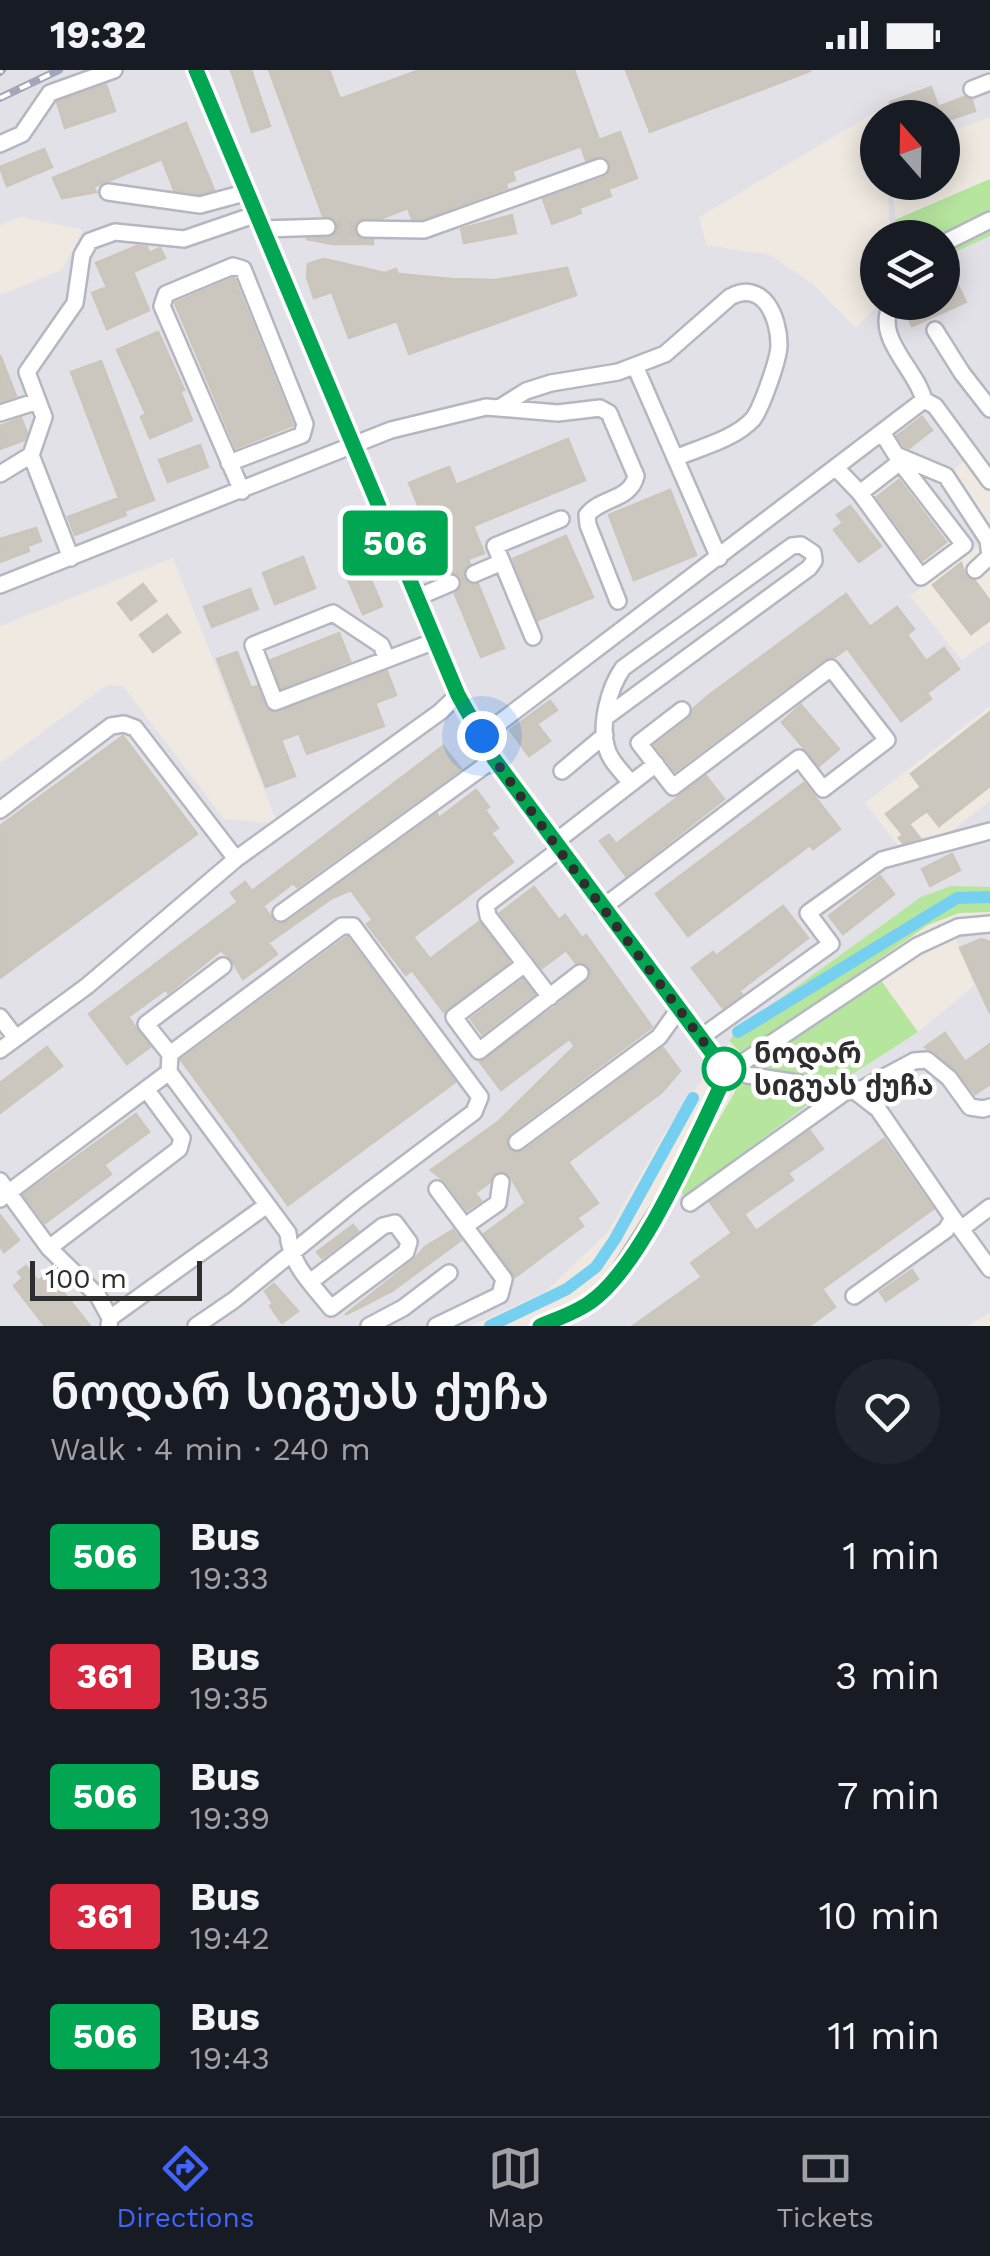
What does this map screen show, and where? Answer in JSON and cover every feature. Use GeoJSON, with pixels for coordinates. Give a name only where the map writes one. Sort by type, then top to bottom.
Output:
{"type":"FeatureCollection","features":[{"type":"Feature","properties":{"kind":"street"},"geometry":{"type":"LineString","coordinates":[[0,144],[22,134],[50,93],[114,70]]}},
{"type":"Feature","properties":{"kind":"street"},"geometry":{"type":"LineString","coordinates":[[196,70],[458,695],[494,759],[700,1038],[732,1070],[852,1091],[878,1109],[990,1268]]}},
{"type":"Feature","properties":{"kind":"street"},"geometry":{"type":"LineString","coordinates":[[972,89],[990,82]]}},
{"type":"Feature","properties":{"kind":"street"},"geometry":{"type":"LineString","coordinates":[[365,228],[424,230],[600,167]]}},
{"type":"Feature","properties":{"kind":"street"},"geometry":{"type":"LineString","coordinates":[[108,192],[200,205],[248,192]]}},
{"type":"Feature","properties":{"kind":"street"},"geometry":{"type":"LineString","coordinates":[[960,235],[990,220]]}},
{"type":"Feature","properties":{"kind":"street"},"geometry":{"type":"LineString","coordinates":[[0,474],[30,456],[44,416],[27,372],[75,303],[82,255],[90,241],[115,232],[184,240],[260,222],[327,227]]}},
{"type":"Feature","properties":{"kind":"street"},"geometry":{"type":"LineString","coordinates":[[229,463],[302,435],[305,424],[244,268],[234,266],[166,294],[162,306],[229,463],[242,491]]}},
{"type":"Feature","properties":{"kind":"street"},"geometry":{"type":"LineString","coordinates":[[500,408],[526,391],[551,383],[584,380],[665,354],[742,290],[760,296],[768,306],[780,341],[756,417],[742,429],[675,458]]}},
{"type":"Feature","properties":{"kind":"street"},"geometry":{"type":"LineString","coordinates":[[885,320],[889,336],[920,384],[924,400],[935,406],[990,481]]}},
{"type":"Feature","properties":{"kind":"street"},"geometry":{"type":"LineString","coordinates":[[935,330],[990,409]]}},
{"type":"Feature","properties":{"kind":"street"},"geometry":{"type":"LineString","coordinates":[[635,366],[718,558]]}},
{"type":"Feature","properties":{"kind":"street"},"geometry":{"type":"LineString","coordinates":[[584,380],[589,408]]}},
{"type":"Feature","properties":{"kind":"street"},"geometry":{"type":"LineString","coordinates":[[482,736],[924,400]]}},
{"type":"Feature","properties":{"kind":"street"},"geometry":{"type":"LineString","coordinates":[[0,413],[38,401]]}},
{"type":"Feature","properties":{"kind":"street"},"geometry":{"type":"LineString","coordinates":[[0,585],[391,430],[486,407],[558,413],[600,408],[609,414],[636,476],[627,492],[598,504],[587,515],[618,601]]}},
{"type":"Feature","properties":{"kind":"street"},"geometry":{"type":"LineString","coordinates":[[883,434],[896,455],[946,476],[988,540],[990,556],[974,570]]}},
{"type":"Feature","properties":{"kind":"street"},"geometry":{"type":"LineString","coordinates":[[30,456],[71,558]]}},
{"type":"Feature","properties":{"kind":"street"},"geometry":{"type":"LineString","coordinates":[[837,468],[922,577],[964,545],[900,462],[860,493]]}},
{"type":"Feature","properties":{"kind":"street"},"geometry":{"type":"LineString","coordinates":[[533,636],[495,546],[562,518]]}},
{"type":"Feature","properties":{"kind":"street"},"geometry":{"type":"LineString","coordinates":[[606,716],[809,568],[814,561],[813,553],[801,545],[792,546],[623,668],[615,679],[606,716],[605,735],[607,752],[631,784]]}},
{"type":"Feature","properties":{"kind":"street"},"geometry":{"type":"LineString","coordinates":[[474,574],[502,562]]}},
{"type":"Feature","properties":{"kind":"street"},"geometry":{"type":"LineString","coordinates":[[418,597],[451,583]]}},
{"type":"Feature","properties":{"kind":"street"},"geometry":{"type":"LineString","coordinates":[[387,660],[381,645],[333,614],[253,645],[275,702],[387,660],[436,640]]}},
{"type":"Feature","properties":{"kind":"street"},"geometry":{"type":"LineString","coordinates":[[602,908],[799,758],[823,789],[887,740],[831,668],[673,787],[639,743],[682,710]]}},
{"type":"Feature","properties":{"kind":"street"},"geometry":{"type":"LineString","coordinates":[[0,1050],[87,986],[236,859],[458,695]]}},
{"type":"Feature","properties":{"kind":"street"},"geometry":{"type":"LineString","coordinates":[[0,810],[112,726],[124,724],[135,728],[236,859]]}},
{"type":"Feature","properties":{"kind":"street"},"geometry":{"type":"LineString","coordinates":[[562,771],[605,735]]}},
{"type":"Feature","properties":{"kind":"street"},"geometry":{"type":"LineString","coordinates":[[281,913],[494,759]]}},
{"type":"Feature","properties":{"kind":"street"},"geometry":{"type":"LineString","coordinates":[[550,997],[488,916],[486,904],[656,764]]}},
{"type":"Feature","properties":{"kind":"street"},"geometry":{"type":"LineString","coordinates":[[808,913],[882,860],[990,831]]}},
{"type":"Feature","properties":{"kind":"street"},"geometry":{"type":"LineString","coordinates":[[700,1038],[830,944],[797,897]]}},
{"type":"Feature","properties":{"kind":"street"},"geometry":{"type":"LineString","coordinates":[[546,1325],[590,1303],[614,1280],[668,1195],[732,1070],[918,946],[958,927],[990,924]]}},
{"type":"Feature","properties":{"kind":"street"},"geometry":{"type":"LineString","coordinates":[[170,1054],[342,926],[353,926],[480,1098],[474,1112],[196,1326]]}},
{"type":"Feature","properties":{"kind":"street"},"geometry":{"type":"LineString","coordinates":[[524,964],[454,1017],[479,1051],[580,973]]}},
{"type":"Feature","properties":{"kind":"street"},"geometry":{"type":"LineString","coordinates":[[223,966],[146,1024],[170,1054],[169,1072],[288,1233],[289,1256],[310,1282],[331,1308],[406,1252],[409,1242],[395,1224],[383,1226],[310,1282]]}},
{"type":"Feature","properties":{"kind":"street"},"geometry":{"type":"LineString","coordinates":[[517,1142],[659,1037],[679,1009]]}},
{"type":"Feature","properties":{"kind":"street"},"geometry":{"type":"LineString","coordinates":[[0,1017],[16,1038]]}},
{"type":"Feature","properties":{"kind":"street"},"geometry":{"type":"LineString","coordinates":[[690,1203],[852,1091],[914,1061],[927,1060],[949,1078],[970,1106],[983,1110],[990,1107]]}},
{"type":"Feature","properties":{"kind":"street"},"geometry":{"type":"LineString","coordinates":[[169,1072],[3,1191],[49,1248],[98,1296],[109,1322],[267,1205]]}},
{"type":"Feature","properties":{"kind":"street"},"geometry":{"type":"LineString","coordinates":[[49,1248],[179,1150],[182,1138],[146,1090]]}},
{"type":"Feature","properties":{"kind":"street"},"geometry":{"type":"LineString","coordinates":[[465,1226],[498,1203],[502,1182]]}},
{"type":"Feature","properties":{"kind":"street"},"geometry":{"type":"LineString","coordinates":[[436,1326],[500,1296],[504,1279],[437,1189]]}},
{"type":"Feature","properties":{"kind":"street"},"geometry":{"type":"LineString","coordinates":[[854,1296],[946,1230],[990,1208]]}},
{"type":"Feature","properties":{"kind":"street"},"geometry":{"type":"LineString","coordinates":[[369,1326],[403,1308],[450,1274]]}},
{"type":"Feature","properties":{"kind":"street"},"geometry":{"type":"LineString","coordinates":[[403,1308],[411,1326]]}},
{"type":"Feature","properties":{"kind":"shaded area"},"geometry":{"type":"Polygon","coordinates":[[[0,70],[990,70],[990,117],[960,128],[960,100],[860,100],[860,121],[699,217],[706,245],[770,255],[813,284],[856,328],[864,320],[960,320],[960,220],[890,220],[888,200],[893,200],[896,219],[941,200],[960,200],[960,192],[990,179],[990,466],[978,450],[941,480],[985,541],[910,596],[962,660],[990,640],[990,706],[865,803],[911,862],[990,801],[990,887],[951,886],[739,1028],[665,1132],[607,1233],[545,1292],[471,1326],[0,1326],[0,763],[107,685],[123,686],[224,819],[269,823],[276,820],[173,558],[0,626],[0,295],[62,270],[83,230],[21,217],[0,225],[0,70]]]}},
{"type":"Feature","properties":{"kind":"shaded area"},"geometry":{"type":"Polygon","coordinates":[[[990,929],[990,1313],[968,1326],[565,1326],[589,1316],[624,1285],[648,1249],[679,1188],[685,1196],[823,1093],[918,1032],[974,986],[954,933],[990,929]]]}},
{"type":"Feature","properties":{"kind":"green space"},"geometry":{"type":"Polygon","coordinates":[[[990,179],[990,236],[960,250],[960,220],[895,220],[941,200],[960,200],[960,192],[990,179]]]}},
{"type":"Feature","properties":{"kind":"green space"},"geometry":{"type":"Polygon","coordinates":[[[951,886],[990,887],[990,912],[959,913],[928,925],[742,1054],[729,1041],[739,1028],[921,897],[951,886]]]}},
{"type":"Feature","properties":{"kind":"green space"},"geometry":{"type":"Polygon","coordinates":[[[880,979],[918,1032],[837,1084],[754,1070],[759,1060],[880,979]]]}},
{"type":"Feature","properties":{"kind":"green space"},"geometry":{"type":"Polygon","coordinates":[[[740,1083],[823,1093],[685,1197],[679,1188],[740,1083]]]}},
{"type":"Feature","properties":{"kind":"building"},"geometry":{"type":"Polygon","coordinates":[[[231,70],[251,70],[270,126],[252,132],[231,70]]]}},
{"type":"Feature","properties":{"kind":"building"},"geometry":{"type":"Polygon","coordinates":[[[269,70],[329,70],[340,99],[420,70],[574,70],[599,140],[620,132],[637,178],[608,189],[611,196],[579,208],[581,213],[552,224],[543,199],[604,178],[611,170],[610,162],[603,156],[586,160],[581,146],[512,171],[515,180],[506,183],[507,188],[422,219],[412,219],[408,208],[382,218],[360,219],[355,224],[355,234],[360,239],[373,240],[373,244],[306,239],[332,237],[338,226],[333,218],[323,216],[269,70]]]}},
{"type":"Feature","properties":{"kind":"building"},"geometry":{"type":"Polygon","coordinates":[[[626,70],[810,70],[810,71],[650,132],[626,70]]]}},
{"type":"Feature","properties":{"kind":"building"},"geometry":{"type":"Polygon","coordinates":[[[106,85],[115,111],[65,128],[57,102],[106,85]]]}},
{"type":"Feature","properties":{"kind":"building"},"geometry":{"type":"Polygon","coordinates":[[[931,87],[936,100],[895,100],[931,87]]]}},
{"type":"Feature","properties":{"kind":"building"},"geometry":{"type":"Polygon","coordinates":[[[964,97],[972,100],[975,111],[960,116],[960,100],[956,100],[964,97]]]}},
{"type":"Feature","properties":{"kind":"building"},"geometry":{"type":"Polygon","coordinates":[[[186,123],[214,190],[199,194],[174,190],[162,159],[93,187],[96,192],[62,198],[53,178],[186,123]]]}},
{"type":"Feature","properties":{"kind":"building"},"geometry":{"type":"Polygon","coordinates":[[[44,149],[52,167],[7,186],[0,167],[44,149]]]}},
{"type":"Feature","properties":{"kind":"building"},"geometry":{"type":"Polygon","coordinates":[[[512,215],[516,233],[464,243],[461,229],[512,215]]]}},
{"type":"Feature","properties":{"kind":"building"},"geometry":{"type":"Polygon","coordinates":[[[137,246],[147,247],[149,253],[160,248],[165,258],[133,272],[149,310],[107,329],[92,293],[107,287],[96,263],[137,246]]]}},
{"type":"Feature","properties":{"kind":"building"},"geometry":{"type":"Polygon","coordinates":[[[324,259],[385,273],[396,269],[398,274],[452,279],[496,280],[567,268],[576,295],[409,354],[397,321],[349,338],[332,292],[314,298],[307,277],[308,264],[324,259]]]}},
{"type":"Feature","properties":{"kind":"building"},"geometry":{"type":"Polygon","coordinates":[[[234,278],[293,425],[236,448],[175,303],[234,278]]]}},
{"type":"Feature","properties":{"kind":"building"},"geometry":{"type":"Polygon","coordinates":[[[158,332],[184,390],[180,391],[192,420],[150,438],[141,417],[146,414],[117,350],[158,332]]]}},
{"type":"Feature","properties":{"kind":"building"},"geometry":{"type":"Polygon","coordinates":[[[0,355],[16,396],[0,401],[0,355]]]}},
{"type":"Feature","properties":{"kind":"building"},"geometry":{"type":"Polygon","coordinates":[[[101,361],[154,500],[75,535],[68,517],[119,498],[71,372],[101,361]]]}},
{"type":"Feature","properties":{"kind":"building"},"geometry":{"type":"Polygon","coordinates":[[[922,417],[932,430],[909,448],[904,446],[897,436],[922,417]]]}},
{"type":"Feature","properties":{"kind":"building"},"geometry":{"type":"Polygon","coordinates":[[[21,418],[27,433],[24,440],[0,449],[0,426],[21,418]]]}},
{"type":"Feature","properties":{"kind":"building"},"geometry":{"type":"Polygon","coordinates":[[[568,439],[585,480],[473,526],[484,553],[468,559],[470,564],[463,578],[478,584],[504,648],[481,657],[455,594],[462,580],[457,574],[446,573],[409,483],[449,467],[456,485],[568,439]]]}},
{"type":"Feature","properties":{"kind":"building"},"geometry":{"type":"Polygon","coordinates":[[[200,445],[208,467],[168,482],[159,460],[200,445]]]}},
{"type":"Feature","properties":{"kind":"building"},"geometry":{"type":"Polygon","coordinates":[[[899,480],[946,542],[923,560],[877,497],[899,480]]]}},
{"type":"Feature","properties":{"kind":"building"},"geometry":{"type":"Polygon","coordinates":[[[670,490],[696,555],[634,580],[609,515],[670,490]]]}},
{"type":"Feature","properties":{"kind":"building"},"geometry":{"type":"Polygon","coordinates":[[[850,506],[881,546],[859,562],[834,530],[843,523],[837,515],[850,506]]]}},
{"type":"Feature","properties":{"kind":"building"},"geometry":{"type":"Polygon","coordinates":[[[36,528],[41,541],[27,546],[29,551],[0,562],[0,539],[36,528]]]}},
{"type":"Feature","properties":{"kind":"building"},"geometry":{"type":"Polygon","coordinates":[[[566,536],[593,597],[538,620],[513,559],[566,536]]]}},
{"type":"Feature","properties":{"kind":"building"},"geometry":{"type":"Polygon","coordinates":[[[303,557],[315,588],[275,604],[263,573],[303,557]]]}},
{"type":"Feature","properties":{"kind":"building"},"geometry":{"type":"Polygon","coordinates":[[[961,563],[966,577],[975,581],[990,601],[990,620],[971,634],[933,585],[961,563]]]}},
{"type":"Feature","properties":{"kind":"building"},"geometry":{"type":"Polygon","coordinates":[[[366,568],[382,606],[363,614],[347,577],[366,568]]]}},
{"type":"Feature","properties":{"kind":"building"},"geometry":{"type":"Polygon","coordinates":[[[143,584],[156,601],[131,620],[118,603],[143,584]]]}},
{"type":"Feature","properties":{"kind":"building"},"geometry":{"type":"Polygon","coordinates":[[[250,589],[258,609],[212,627],[204,607],[250,589]]]}},
{"type":"Feature","properties":{"kind":"building"},"geometry":{"type":"Polygon","coordinates":[[[846,594],[870,627],[897,607],[914,629],[907,635],[926,661],[944,648],[959,669],[927,693],[931,699],[901,721],[847,648],[824,659],[675,771],[655,745],[689,719],[693,709],[708,696],[846,594]]]}},
{"type":"Feature","properties":{"kind":"building"},"geometry":{"type":"Polygon","coordinates":[[[167,615],[180,632],[153,652],[140,635],[167,615]]]}},
{"type":"Feature","properties":{"kind":"building"},"geometry":{"type":"Polygon","coordinates":[[[339,633],[350,661],[281,688],[271,660],[339,633]]]}},
{"type":"Feature","properties":{"kind":"building"},"geometry":{"type":"Polygon","coordinates":[[[237,652],[251,688],[257,686],[265,707],[272,713],[387,671],[396,695],[375,703],[384,726],[307,754],[299,733],[281,740],[295,776],[266,787],[217,659],[237,652]]]}},
{"type":"Feature","properties":{"kind":"building"},"geometry":{"type":"Polygon","coordinates":[[[550,701],[557,710],[537,724],[550,741],[529,756],[510,730],[550,701]]]}},
{"type":"Feature","properties":{"kind":"building"},"geometry":{"type":"Polygon","coordinates":[[[801,705],[839,749],[819,766],[782,722],[801,705]]]}},
{"type":"Feature","properties":{"kind":"building"},"geometry":{"type":"Polygon","coordinates":[[[990,712],[990,786],[939,826],[927,811],[909,824],[920,838],[903,843],[899,838],[903,835],[886,814],[921,787],[911,774],[990,712]]]}},
{"type":"Feature","properties":{"kind":"building"},"geometry":{"type":"Polygon","coordinates":[[[123,736],[197,834],[0,978],[0,826],[123,736]]]}},
{"type":"Feature","properties":{"kind":"building"},"geometry":{"type":"Polygon","coordinates":[[[443,746],[461,769],[297,887],[293,883],[263,906],[276,924],[288,922],[476,790],[498,828],[491,833],[513,862],[413,937],[430,959],[479,922],[509,962],[444,1012],[412,970],[406,975],[367,924],[373,920],[351,890],[332,898],[268,943],[277,954],[243,979],[221,950],[168,993],[166,989],[128,1017],[150,1047],[127,1064],[89,1014],[238,902],[231,893],[245,882],[252,891],[443,746]]]}},
{"type":"Feature","properties":{"kind":"building"},"geometry":{"type":"Polygon","coordinates":[[[706,776],[724,799],[626,876],[600,841],[609,835],[616,844],[706,776]]]}},
{"type":"Feature","properties":{"kind":"building"},"geometry":{"type":"Polygon","coordinates":[[[804,783],[840,829],[813,849],[810,845],[688,936],[656,894],[804,783]]]}},
{"type":"Feature","properties":{"kind":"building"},"geometry":{"type":"Polygon","coordinates":[[[952,854],[960,870],[930,886],[922,869],[952,854]]]}},
{"type":"Feature","properties":{"kind":"building"},"geometry":{"type":"Polygon","coordinates":[[[880,876],[894,894],[843,934],[829,916],[880,876]]]}},
{"type":"Feature","properties":{"kind":"building"},"geometry":{"type":"Polygon","coordinates":[[[534,887],[559,920],[565,915],[582,938],[586,935],[652,1027],[510,1133],[506,1142],[509,1149],[524,1151],[663,1048],[680,1071],[662,1092],[568,1162],[598,1203],[577,1218],[583,1226],[515,1277],[484,1234],[526,1203],[509,1174],[493,1174],[490,1182],[475,1193],[481,1201],[467,1210],[446,1182],[431,1170],[498,1122],[575,1046],[569,1039],[501,1090],[480,1062],[591,976],[588,965],[576,963],[566,950],[542,968],[500,913],[534,887]]]}},
{"type":"Feature","properties":{"kind":"building"},"geometry":{"type":"Polygon","coordinates":[[[783,906],[808,938],[723,1008],[692,968],[713,952],[716,956],[783,906]]]}},
{"type":"Feature","properties":{"kind":"building"},"geometry":{"type":"Polygon","coordinates":[[[347,937],[455,1082],[288,1205],[181,1060],[347,937]]]}},
{"type":"Feature","properties":{"kind":"building"},"geometry":{"type":"Polygon","coordinates":[[[981,939],[990,942],[990,1013],[960,948],[981,939]]]}},
{"type":"Feature","properties":{"kind":"building"},"geometry":{"type":"Polygon","coordinates":[[[523,980],[534,994],[482,1034],[471,1019],[523,980]]]}},
{"type":"Feature","properties":{"kind":"building"},"geometry":{"type":"Polygon","coordinates":[[[945,1033],[965,1062],[990,1044],[990,1084],[975,1094],[956,1070],[925,1047],[945,1033]]]}},
{"type":"Feature","properties":{"kind":"building"},"geometry":{"type":"Polygon","coordinates":[[[47,1047],[62,1066],[0,1113],[0,1083],[47,1047]]]}},
{"type":"Feature","properties":{"kind":"building"},"geometry":{"type":"Polygon","coordinates":[[[136,1114],[149,1132],[104,1165],[111,1174],[45,1223],[24,1195],[136,1114]]]}},
{"type":"Feature","properties":{"kind":"building"},"geometry":{"type":"Polygon","coordinates":[[[810,1131],[823,1149],[788,1173],[793,1180],[744,1214],[756,1231],[884,1139],[933,1209],[822,1289],[835,1307],[809,1326],[633,1326],[702,1277],[691,1263],[732,1233],[710,1202],[810,1131]]]}},
{"type":"Feature","properties":{"kind":"building"},"geometry":{"type":"Polygon","coordinates":[[[0,1215],[19,1240],[4,1252],[0,1246],[0,1215]]]}},
{"type":"Feature","properties":{"kind":"building"},"geometry":{"type":"Polygon","coordinates":[[[353,1225],[358,1231],[322,1258],[317,1252],[353,1225]]]}},
{"type":"Feature","properties":{"kind":"building"},"geometry":{"type":"Polygon","coordinates":[[[453,1230],[461,1240],[392,1291],[345,1315],[425,1247],[453,1230]]]}},
{"type":"Feature","properties":{"kind":"building"},"geometry":{"type":"Polygon","coordinates":[[[26,1266],[38,1281],[48,1273],[90,1326],[45,1326],[14,1286],[23,1278],[18,1272],[26,1266]]]}},
{"type":"Feature","properties":{"kind":"building"},"geometry":{"type":"Polygon","coordinates":[[[912,1270],[918,1279],[886,1301],[880,1292],[912,1270]]]}},
{"type":"Feature","properties":{"kind":"building"},"geometry":{"type":"Polygon","coordinates":[[[274,1284],[298,1311],[282,1323],[265,1291],[274,1284]]]}},
{"type":"Feature","properties":{"kind":"waterway"},"geometry":{"type":"LineString","coordinates":[[738,1032],[957,898],[990,897]]}},
{"type":"Feature","properties":{"kind":"waterway"},"geometry":{"type":"LineString","coordinates":[[490,1326],[567,1289],[596,1267],[693,1098]]}},
{"type":"Feature","properties":{"kind":"tunnel"},"geometry":{"type":"LineString","coordinates":[[327,227],[365,229]]}},
{"type":"Feature","properties":{"kind":"railway"},"geometry":{"type":"LineString","coordinates":[[0,98],[59,70]]}},
{"type":"Feature","properties":{"kind":"bus line","name":"506"},"geometry":{"type":"LineString","coordinates":[[196,70],[458,695],[494,759],[727,1073],[668,1195],[614,1280],[590,1303],[540,1326]]}},
{"type":"Feature","properties":{"kind":"place","name":"ნოდარ სიგუას ქუჩა"},"geometry":{"type":"Point","coordinates":[724,1069]}},
{"type":"Feature","properties":{"kind":"route"},"geometry":{"type":"LineString","coordinates":[[482,736],[559,850],[727,1073],[724,1069]]}}]}
